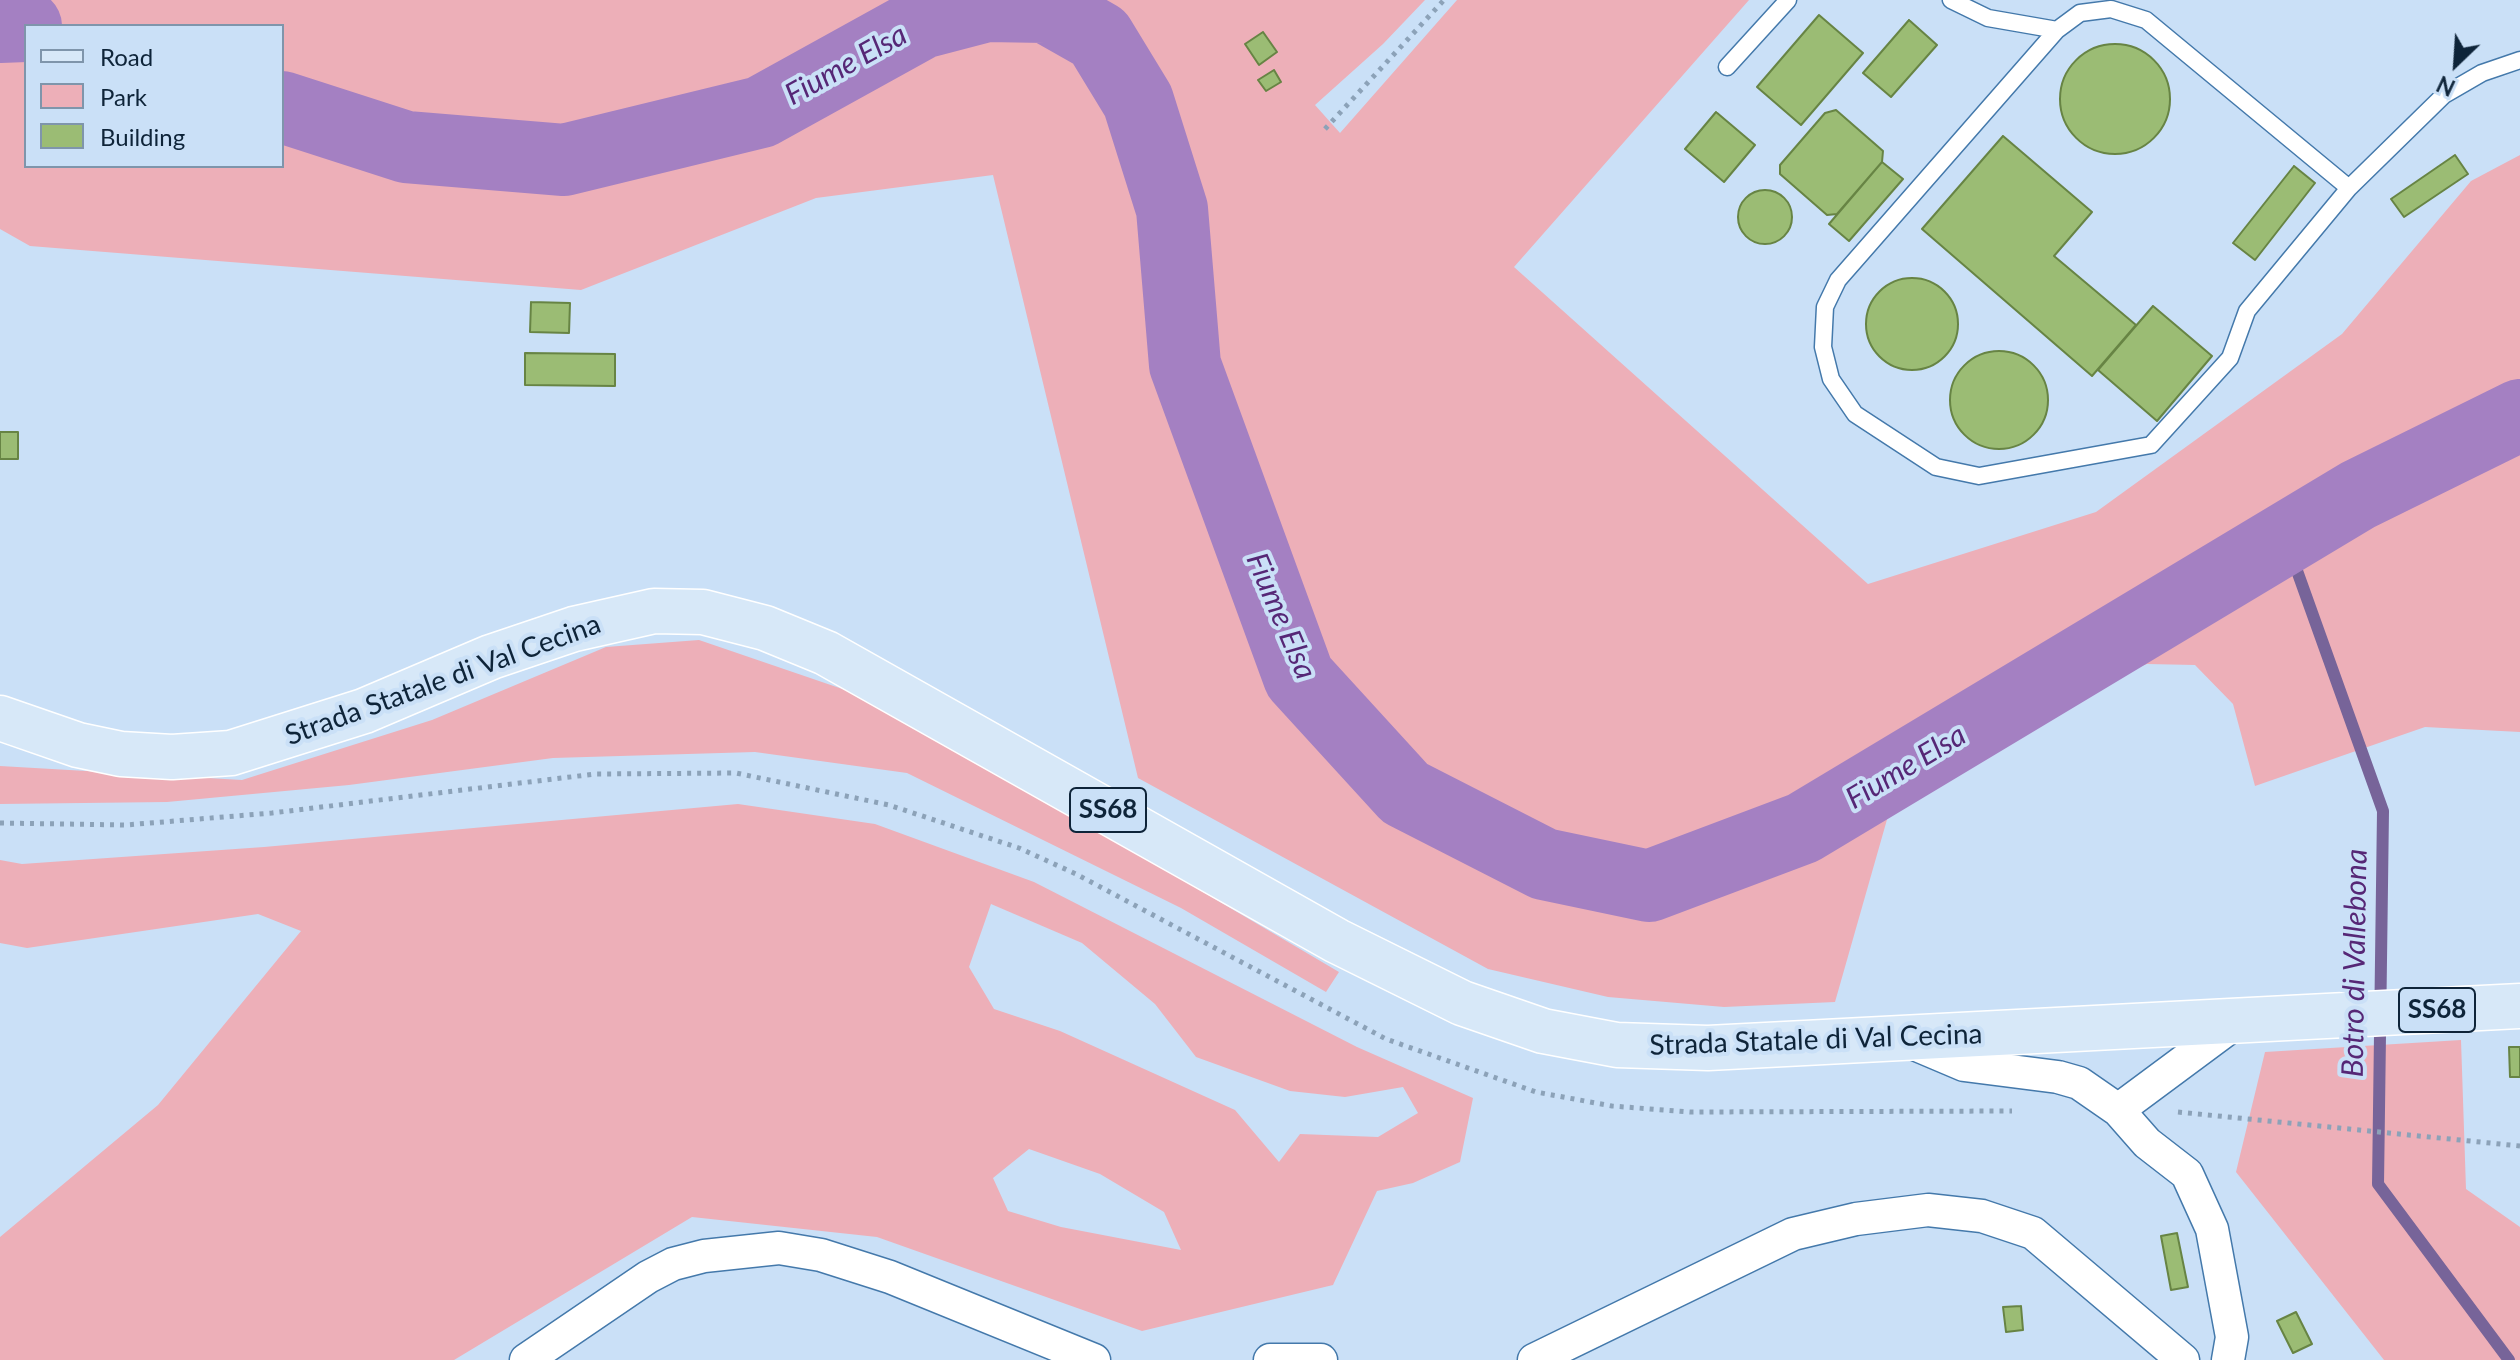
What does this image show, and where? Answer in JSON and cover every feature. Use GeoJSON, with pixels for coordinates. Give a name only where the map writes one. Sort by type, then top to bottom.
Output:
{"type":"FeatureCollection","features":[{"type":"Feature","properties":{"kind":"main road","name":"Strada Statale di Val Cecina"},"geometry":{"type":"LineString","coordinates":[[0,718],[78,745],[121,754],[172,757],[231,753],[351,716],[491,657],[574,629],[654,611],[703,612],[765,628],[826,653],[1337,941],[1439,992],[1508,1020],[1584,1039],[1665,1048],[1905,1040],[2510,1007]]}},
{"type":"Feature","properties":{"kind":"street"},"geometry":{"type":"LineString","coordinates":[[2118,1110],[2238,1021]]}},
{"type":"Feature","properties":{"kind":"street"},"geometry":{"type":"LineString","coordinates":[[1905,1040],[1964,1065],[2070,1080],[2100,1095],[2147,1143],[2187,1174],[2212,1229],[2232,1337],[2228,1360]]}},
{"type":"Feature","properties":{"kind":"street"},"geometry":{"type":"LineString","coordinates":[[1534,1360],[1793,1234],[1856,1219],[1928,1210],[1982,1216],[2033,1233],[2183,1360]]}},
{"type":"Feature","properties":{"kind":"street"},"geometry":{"type":"LineString","coordinates":[[526,1360],[648,1277],[673,1264],[712,1255],[779,1248],[821,1255],[890,1277],[1094,1360]]}},
{"type":"Feature","properties":{"kind":"street"},"geometry":{"type":"LineString","coordinates":[[1270,1360],[1321,1360]]}},
{"type":"Feature","properties":{"kind":"lane"},"geometry":{"type":"LineString","coordinates":[[1727,67],[1788,0]]}},
{"type":"Feature","properties":{"kind":"lane"},"geometry":{"type":"LineString","coordinates":[[1951,0],[1988,18],[2057,30]]}},
{"type":"Feature","properties":{"kind":"lane"},"geometry":{"type":"LineString","coordinates":[[2349,188],[2146,20],[2111,9],[2080,13],[2057,30],[1838,280],[1825,307],[1823,347],[1831,379],[1855,414],[1936,467],[1979,476],[2151,445],[2230,358],[2247,311],[2349,188],[2444,95],[2482,73],[2520,60]]}},
{"type":"Feature","properties":{"kind":"path"},"geometry":{"type":"LineString","coordinates":[[1325,129],[1444,0]]}},
{"type":"Feature","properties":{"kind":"path"},"geometry":{"type":"LineString","coordinates":[[0,823],[126,825],[272,813],[595,774],[736,773],[889,805],[1019,848],[1076,874],[1386,1039],[1536,1092],[1612,1106],[1690,1112],[2020,1111]]}},
{"type":"Feature","properties":{"kind":"path"},"geometry":{"type":"LineString","coordinates":[[2118,1110],[2265,1119],[2520,1146]]}},
{"type":"Feature","properties":{"kind":"green space"},"geometry":{"type":"Polygon","coordinates":[[[0,0],[1425,0],[1383,44],[1315,105],[1340,133],[1457,0],[1749,0],[1514,267],[1868,584],[2096,512],[2342,334],[2471,181],[2520,155],[2520,395],[2509,400],[2517,424],[2520,424],[2520,732],[2425,727],[2255,786],[2233,704],[2195,665],[2147,664],[2108,678],[1890,809],[1835,1002],[1724,1007],[1608,997],[1488,969],[1138,778],[993,175],[816,198],[581,290],[30,246],[0,229],[0,0]]]}},
{"type":"Feature","properties":{"kind":"green space"},"geometry":{"type":"Polygon","coordinates":[[[699,640],[860,695],[1069,813],[1339,972],[1326,992],[1181,908],[907,773],[755,752],[553,758],[349,785],[167,802],[0,804],[0,766],[242,780],[432,720],[606,647],[699,640]]]}},
{"type":"Feature","properties":{"kind":"green space"},"geometry":{"type":"Polygon","coordinates":[[[738,804],[875,824],[1034,882],[1357,1047],[1473,1098],[1460,1162],[1413,1183],[1377,1191],[1333,1285],[1142,1331],[877,1237],[692,1217],[454,1360],[0,1360],[0,1237],[158,1105],[301,931],[258,914],[27,948],[0,943],[0,860],[22,864],[264,847],[738,804]],[[991,904],[969,967],[994,1009],[1060,1031],[1235,1110],[1279,1162],[1300,1134],[1378,1137],[1418,1113],[1403,1087],[1345,1097],[1290,1091],[1196,1057],[1155,1004],[1082,943],[991,904]],[[1029,1149],[993,1178],[1008,1211],[1061,1227],[1181,1250],[1164,1212],[1100,1174],[1029,1149]]]}},
{"type":"Feature","properties":{"kind":"green space"},"geometry":{"type":"Polygon","coordinates":[[[2461,1040],[2466,1189],[2520,1227],[2520,1360],[2384,1360],[2236,1172],[2265,1052],[2461,1040]]]}},
{"type":"Feature","properties":{"kind":"building"},"geometry":{"type":"Polygon","coordinates":[[[1819,15],[1863,53],[1801,125],[1757,87],[1819,15]]]}},
{"type":"Feature","properties":{"kind":"building"},"geometry":{"type":"Polygon","coordinates":[[[1909,20],[1937,45],[1891,97],[1863,73],[1909,20]]]}},
{"type":"Feature","properties":{"kind":"building"},"geometry":{"type":"Polygon","coordinates":[[[1263,32],[1277,52],[1259,65],[1245,44],[1263,32]]]}},
{"type":"Feature","properties":{"kind":"building"},"geometry":{"type":"Polygon","coordinates":[[[2115,44],[2136,48],[2154,60],[2166,78],[2170,99],[2166,120],[2154,138],[2136,150],[2115,154],[2094,150],[2076,138],[2064,120],[2060,99],[2064,78],[2076,60],[2094,48],[2115,44]]]}},
{"type":"Feature","properties":{"kind":"building"},"geometry":{"type":"Polygon","coordinates":[[[1274,70],[1281,82],[1266,91],[1258,80],[1274,70]]]}},
{"type":"Feature","properties":{"kind":"building"},"geometry":{"type":"Polygon","coordinates":[[[1836,110],[1883,151],[1882,162],[1837,214],[1827,215],[1780,174],[1780,165],[1825,113],[1836,110]]]}},
{"type":"Feature","properties":{"kind":"building"},"geometry":{"type":"Polygon","coordinates":[[[1716,112],[1755,145],[1724,182],[1685,149],[1716,112]]]}},
{"type":"Feature","properties":{"kind":"building"},"geometry":{"type":"Polygon","coordinates":[[[2003,136],[2092,212],[2054,256],[2136,325],[2092,376],[1922,229],[2003,136]]]}},
{"type":"Feature","properties":{"kind":"building"},"geometry":{"type":"Polygon","coordinates":[[[2455,155],[2468,174],[2404,217],[2391,199],[2455,155]]]}},
{"type":"Feature","properties":{"kind":"building"},"geometry":{"type":"Polygon","coordinates":[[[1882,162],[1903,179],[1849,241],[1829,224],[1882,162]]]}},
{"type":"Feature","properties":{"kind":"building"},"geometry":{"type":"Polygon","coordinates":[[[2294,166],[2315,183],[2255,260],[2233,243],[2294,166]]]}},
{"type":"Feature","properties":{"kind":"building"},"geometry":{"type":"Polygon","coordinates":[[[1765,190],[1784,198],[1792,217],[1784,236],[1765,244],[1746,236],[1738,217],[1746,198],[1765,190]]]}},
{"type":"Feature","properties":{"kind":"building"},"geometry":{"type":"Polygon","coordinates":[[[1912,278],[1930,282],[1944,292],[1954,306],[1958,324],[1954,342],[1944,356],[1930,366],[1912,370],[1894,366],[1880,356],[1870,342],[1866,324],[1870,306],[1880,292],[1894,282],[1912,278]]]}},
{"type":"Feature","properties":{"kind":"building"},"geometry":{"type":"Polygon","coordinates":[[[531,302],[570,303],[569,333],[530,332],[531,302]]]}},
{"type":"Feature","properties":{"kind":"building"},"geometry":{"type":"Polygon","coordinates":[[[2153,306],[2212,356],[2157,421],[2098,370],[2153,306]]]}},
{"type":"Feature","properties":{"kind":"building"},"geometry":{"type":"Polygon","coordinates":[[[1999,351],[2018,355],[2033,366],[2044,381],[2048,400],[2044,419],[2033,434],[2018,445],[1999,449],[1980,445],[1965,434],[1954,419],[1950,400],[1954,381],[1965,366],[1980,355],[1999,351]]]}},
{"type":"Feature","properties":{"kind":"building"},"geometry":{"type":"Polygon","coordinates":[[[525,353],[615,354],[615,386],[525,385],[525,353]]]}},
{"type":"Feature","properties":{"kind":"building"},"geometry":{"type":"Polygon","coordinates":[[[0,432],[18,432],[18,459],[0,459],[0,432]]]}},
{"type":"Feature","properties":{"kind":"building"},"geometry":{"type":"Polygon","coordinates":[[[2509,1047],[2520,1047],[2520,1077],[2510,1077],[2509,1047]]]}},
{"type":"Feature","properties":{"kind":"building"},"geometry":{"type":"Polygon","coordinates":[[[2177,1233],[2188,1287],[2171,1290],[2161,1236],[2177,1233]]]}},
{"type":"Feature","properties":{"kind":"building"},"geometry":{"type":"Polygon","coordinates":[[[2021,1306],[2023,1330],[2006,1332],[2003,1307],[2021,1306]]]}},
{"type":"Feature","properties":{"kind":"building"},"geometry":{"type":"Polygon","coordinates":[[[2296,1312],[2312,1344],[2293,1353],[2277,1321],[2296,1312]]]}},
{"type":"Feature","properties":{"kind":"waterway","name":"Fiume Elsa"},"geometry":{"type":"LineString","coordinates":[[284,108],[406,147],[564,160],[761,112],[922,23],[987,6],[1046,7],[1099,37],[1138,101],[1172,209],[1185,365],[1299,677],[1405,793],[1544,864],[1649,886],[1803,828],[2358,495],[2520,415]]}},
{"type":"Feature","properties":{"kind":"waterway","name":"Fiume Elsa"},"geometry":{"type":"LineString","coordinates":[[0,27],[24,26]]}},
{"type":"Feature","properties":{"kind":"waterway","name":"Botro di Vallebona"},"geometry":{"type":"LineString","coordinates":[[2286,540],[2383,811],[2378,1184],[2509,1360]]}}]}
